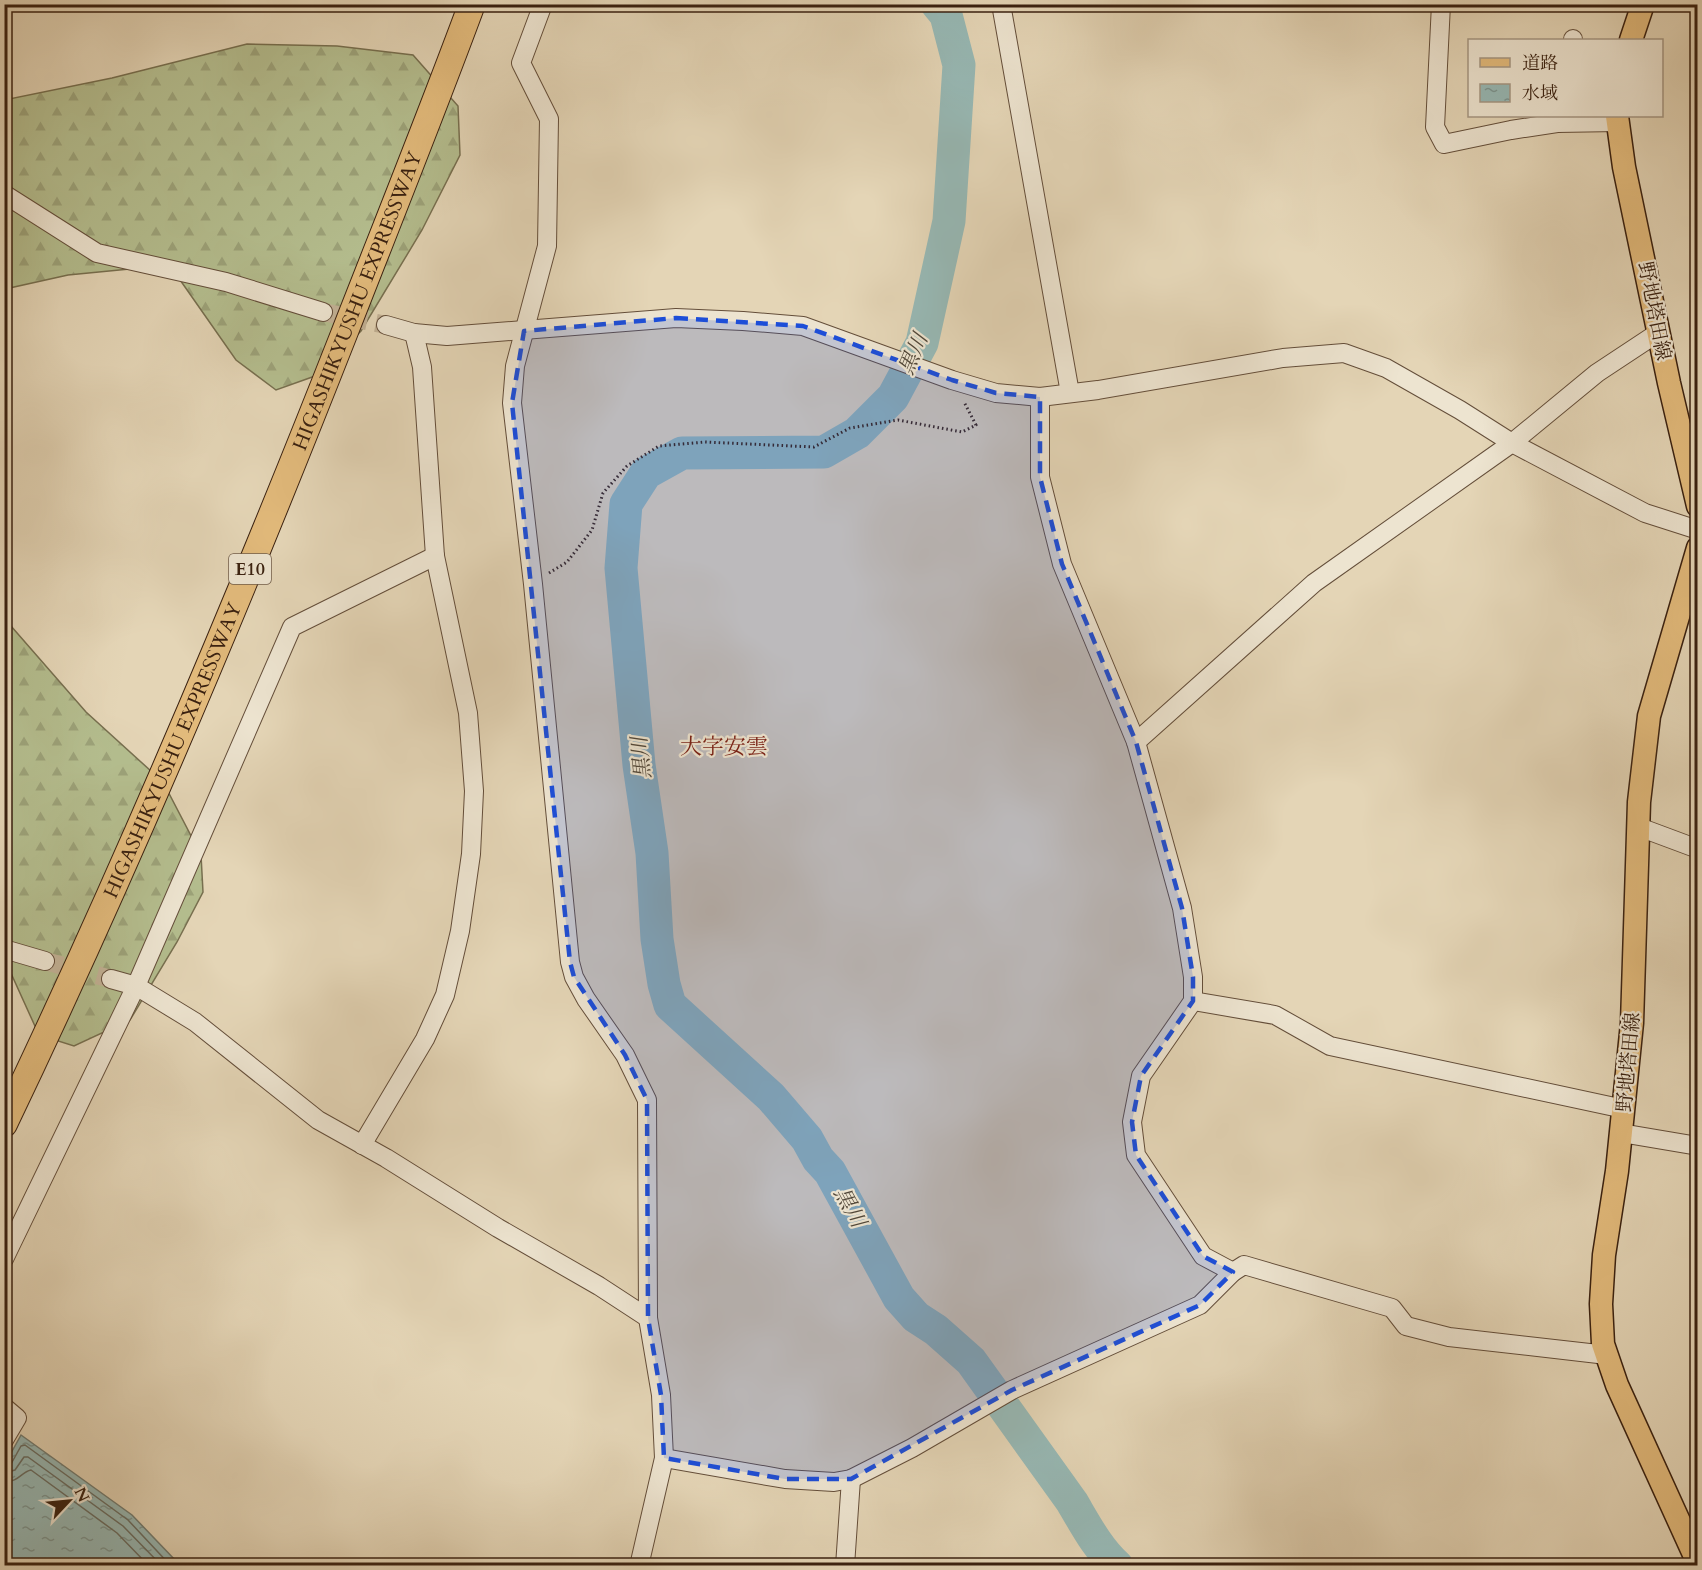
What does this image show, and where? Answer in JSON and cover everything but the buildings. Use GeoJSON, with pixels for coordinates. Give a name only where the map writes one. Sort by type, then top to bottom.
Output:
{"type":"FeatureCollection","features":[{"type":"Feature","properties":{"kind":"highway","name":"HIGASHIKYUSHU EXPRESSWAY"},"geometry":{"type":"LineString","coordinates":[[4,1124],[57,1014],[174,750],[226,626],[424,135],[472,4]]}},
{"type":"Feature","properties":{"kind":"main road"},"geometry":{"type":"LineString","coordinates":[[1631,39],[1643,4]]}},
{"type":"Feature","properties":{"kind":"main road","name":"野地塔田線"},"geometry":{"type":"LineString","coordinates":[[1617,119],[1624,167],[1698,506]]}},
{"type":"Feature","properties":{"kind":"main road","name":"野地塔田線"},"geometry":{"type":"LineString","coordinates":[[1698,548],[1649,716],[1639,802],[1635,979],[1624,1109],[1604,1255],[1601,1304],[1603,1344],[1617,1385],[1698,1563]]}},
{"type":"Feature","properties":{"kind":"street"},"geometry":{"type":"LineString","coordinates":[[543,4],[521,63],[549,119],[547,246],[515,366],[512,403],[570,962],[574,977],[586,999],[625,1055],[647,1100],[648,1318],[661,1395],[664,1458],[639,1566]]}},
{"type":"Feature","properties":{"kind":"street"},"geometry":{"type":"LineString","coordinates":[[1001,4],[1070,393]]}},
{"type":"Feature","properties":{"kind":"street"},"geometry":{"type":"LineString","coordinates":[[1441,4],[1435,127],[1444,144],[1558,119],[1617,119]]}},
{"type":"Feature","properties":{"kind":"street"},"geometry":{"type":"LineString","coordinates":[[4,194],[97,254],[226,282],[323,312]]}},
{"type":"Feature","properties":{"kind":"street"},"geometry":{"type":"LineString","coordinates":[[386,325],[414,333],[447,336],[676,318],[803,326],[952,380],[996,393],[1040,397],[1098,390],[1253,363],[1344,353],[1386,368],[1512,443],[1645,513],[1698,530]]}},
{"type":"Feature","properties":{"kind":"street"},"geometry":{"type":"LineString","coordinates":[[1136,742],[1314,583],[1512,443],[1597,373],[1659,332]]}},
{"type":"Feature","properties":{"kind":"street"},"geometry":{"type":"LineString","coordinates":[[362,1145],[425,1039],[445,995],[460,931],[471,854],[474,790],[468,713],[435,556],[422,367],[414,333]]}},
{"type":"Feature","properties":{"kind":"street"},"geometry":{"type":"LineString","coordinates":[[1040,397],[1040,477],[1062,564],[1136,742],[1182,908],[1193,977],[1193,1001],[1141,1076],[1132,1122],[1136,1155],[1203,1256],[1233,1272]]}},
{"type":"Feature","properties":{"kind":"street"},"geometry":{"type":"LineString","coordinates":[[4,1259],[136,986],[292,627],[435,556]]}},
{"type":"Feature","properties":{"kind":"street"},"geometry":{"type":"LineString","coordinates":[[1639,827],[1698,849]]}},
{"type":"Feature","properties":{"kind":"street"},"geometry":{"type":"LineString","coordinates":[[4,949],[45,961]]}},
{"type":"Feature","properties":{"kind":"street"},"geometry":{"type":"LineString","coordinates":[[111,979],[136,986],[195,1022],[318,1120],[599,1286],[648,1318]]}},
{"type":"Feature","properties":{"kind":"street"},"geometry":{"type":"LineString","coordinates":[[1193,1001],[1275,1015],[1330,1046],[1624,1109]]}},
{"type":"Feature","properties":{"kind":"street"},"geometry":{"type":"LineString","coordinates":[[1621,1133],[1698,1146]]}},
{"type":"Feature","properties":{"kind":"street"},"geometry":{"type":"LineString","coordinates":[[664,1458],[784,1479],[834,1482],[851,1479],[912,1448],[1012,1390],[1200,1305],[1233,1272],[1244,1265],[1392,1308],[1406,1326],[1449,1337],[1607,1355]]}},
{"type":"Feature","properties":{"kind":"street"},"geometry":{"type":"LineString","coordinates":[[4,1407],[17,1418],[4,1440]]}},
{"type":"Feature","properties":{"kind":"street"},"geometry":{"type":"LineString","coordinates":[[845,1566],[851,1479]]}},
{"type":"Feature","properties":{"kind":"path"},"geometry":{"type":"LineString","coordinates":[[532,584],[567,562],[592,530],[603,493],[627,466],[659,446],[705,442],[814,447],[850,428],[898,420],[962,432],[976,425],[952,380]]}},
{"type":"Feature","properties":{"kind":"highlighted area"},"geometry":{"type":"Polygon","coordinates":[[[676,318],[803,326],[952,380],[996,393],[1040,397],[1040,477],[1062,564],[1136,742],[1182,908],[1193,977],[1193,1001],[1141,1076],[1132,1122],[1136,1155],[1203,1256],[1233,1272],[1200,1305],[1012,1390],[851,1479],[785,1479],[664,1458],[661,1395],[648,1318],[647,1100],[625,1055],[574,977],[570,962],[512,403],[524,331],[676,318]]]}},
{"type":"Feature","properties":{"kind":"green space"},"geometry":{"type":"Polygon","coordinates":[[[247,44],[337,46],[413,55],[458,106],[460,155],[422,230],[361,331],[315,376],[276,390],[236,360],[178,277],[140,268],[68,275],[5,289],[4,100],[112,78],[247,44]]]}},
{"type":"Feature","properties":{"kind":"green space"},"geometry":{"type":"Polygon","coordinates":[[[4,618],[86,712],[163,782],[201,855],[203,892],[177,942],[130,1020],[74,1046],[39,1035],[5,960],[4,618]]]}},
{"type":"Feature","properties":{"kind":"water"},"geometry":{"type":"Polygon","coordinates":[[[21,1435],[132,1515],[178,1565],[5,1565],[5,1464],[21,1435]]]}},
{"type":"Feature","properties":{"kind":"waterway","name":"黒川"},"geometry":{"type":"LineString","coordinates":[[937,4],[946,15],[959,65],[949,221],[922,343],[893,397],[857,433],[824,452],[682,453],[646,473],[626,504],[621,568],[639,765],[652,853],[657,939],[664,984],[670,1005],[771,1097],[807,1139],[818,1159],[830,1172],[899,1298],[916,1317],[936,1330],[971,1361],[1072,1502],[1098,1544],[1117,1566]]}},
{"type":"Feature","properties":{"kind":"tunnel"},"geometry":{"type":"LineString","coordinates":[[323,312],[386,325]]}},
{"type":"Feature","properties":{"kind":"tunnel"},"geometry":{"type":"LineString","coordinates":[[45,961],[111,979]]}},
{"type":"Feature","properties":{"kind":"district","name":"大字安雲"},"geometry":{"type":"Point","coordinates":[724,746]}}]}
